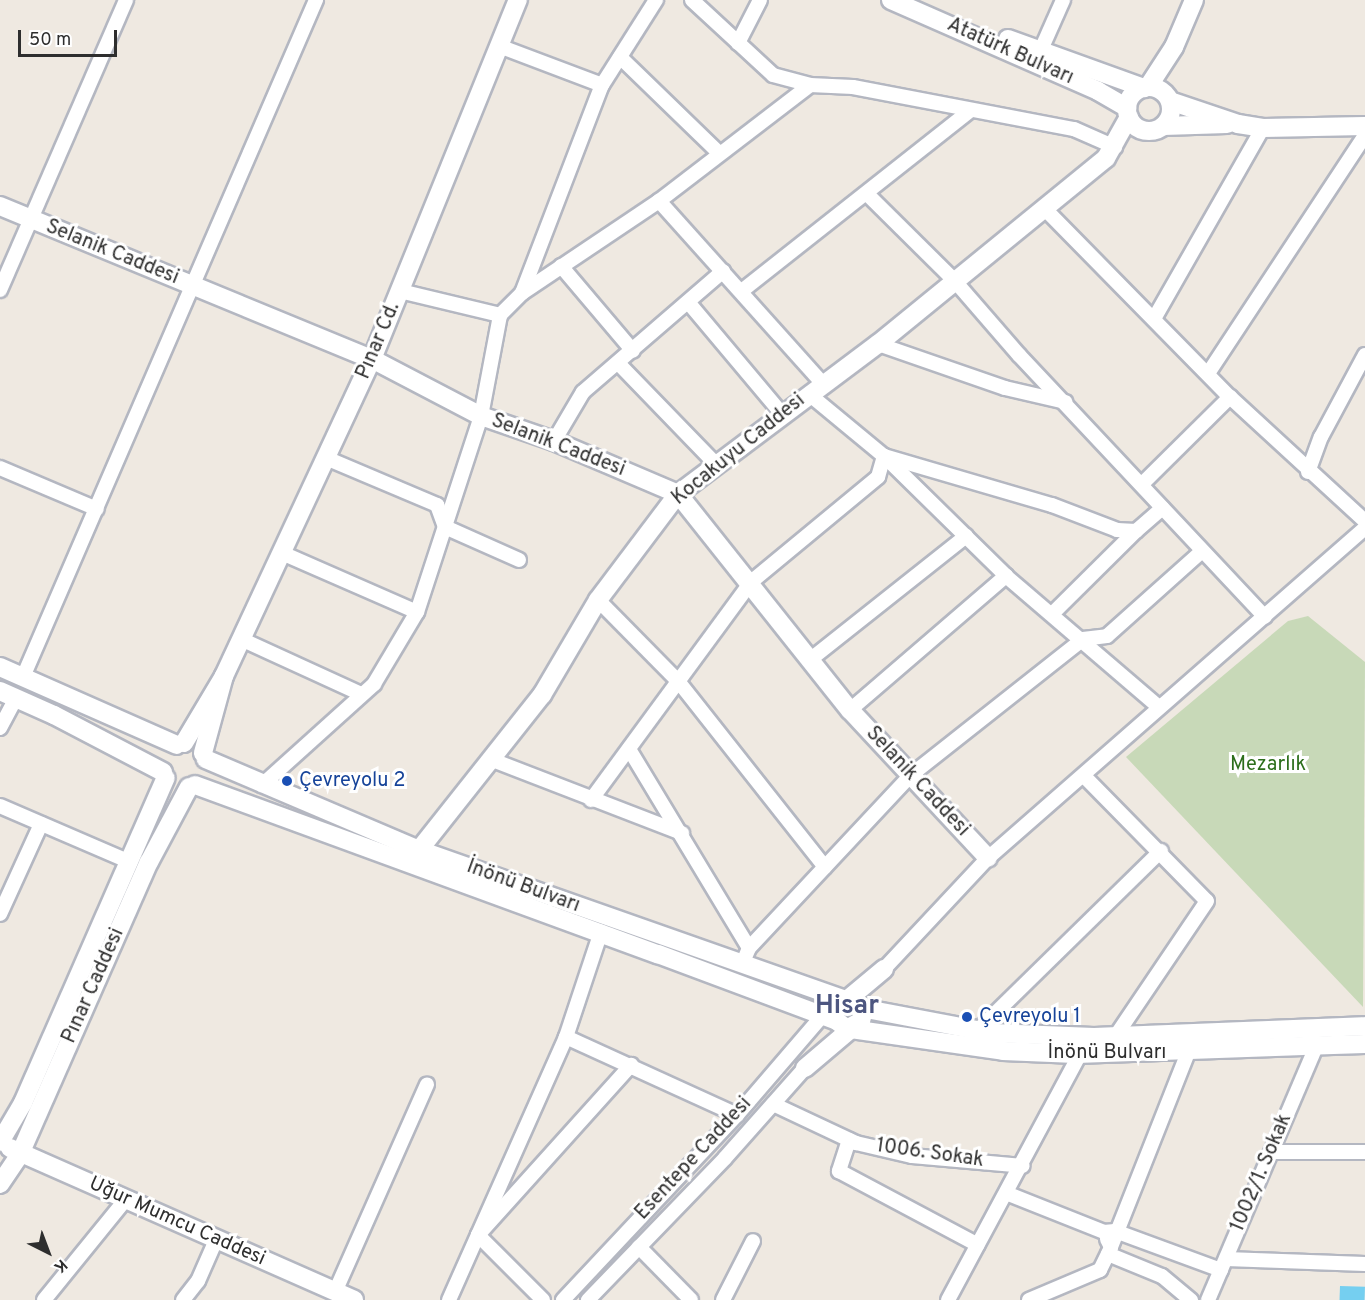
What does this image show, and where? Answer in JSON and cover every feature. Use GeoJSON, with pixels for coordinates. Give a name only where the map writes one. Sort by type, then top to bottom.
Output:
{"type":"FeatureCollection","features":[{"type":"Feature","properties":{"kind":"main road","name":"Pınar Cd."},"geometry":{"type":"LineString","coordinates":[[224,676],[372,359],[518,0]]}},
{"type":"Feature","properties":{"kind":"main road","name":"Atatürk Bulvarı"},"geometry":{"type":"LineString","coordinates":[[891,0],[1098,91],[1129,112]]}},
{"type":"Feature","properties":{"kind":"main road","name":"Atatürk Bulvarı"},"geometry":{"type":"LineString","coordinates":[[917,0],[1040,52],[1156,92],[1238,124]]}},
{"type":"Feature","properties":{"kind":"main road"},"geometry":{"type":"LineString","coordinates":[[1115,147],[1155,128],[1169,117],[1156,92],[1194,0]]}},
{"type":"Feature","properties":{"kind":"main road"},"geometry":{"type":"LineString","coordinates":[[1155,128],[1137,126],[1129,112],[1133,95],[1156,92]]}},
{"type":"Feature","properties":{"kind":"main road","name":"Kocakuyu Caddesi"},"geometry":{"type":"LineString","coordinates":[[419,850],[542,695],[598,600],[678,494],[878,344],[954,280],[1045,209],[1115,147],[1129,112]]}},
{"type":"Feature","properties":{"kind":"main road","name":"Atatürk Bulvarı"},"geometry":{"type":"LineString","coordinates":[[1155,128],[1238,124],[1263,128],[1324,124],[1364,137]]}},
{"type":"Feature","properties":{"kind":"main road","name":"Selanik Caddesi"},"geometry":{"type":"LineString","coordinates":[[0,206],[372,359],[481,416],[554,441],[678,494],[751,582],[850,710],[988,858]]}},
{"type":"Feature","properties":{"kind":"main road"},"geometry":{"type":"LineString","coordinates":[[0,667],[205,756]]}},
{"type":"Feature","properties":{"kind":"main road"},"geometry":{"type":"LineString","coordinates":[[165,775],[164,759],[180,744],[224,676]]}},
{"type":"Feature","properties":{"kind":"main road"},"geometry":{"type":"LineString","coordinates":[[8,695],[165,775],[177,786],[192,786],[205,774],[205,756],[224,676]]}},
{"type":"Feature","properties":{"kind":"main road","name":"İnönü Bulvarı"},"geometry":{"type":"LineString","coordinates":[[205,756],[262,785],[419,850],[853,1005],[978,1030],[1115,1036],[1365,1026]]}},
{"type":"Feature","properties":{"kind":"main road","name":"Pınar Caddesi"},"geometry":{"type":"LineString","coordinates":[[0,1143],[23,1103],[165,775]]}},
{"type":"Feature","properties":{"kind":"main road","name":"İnönü Bulvarı"},"geometry":{"type":"LineString","coordinates":[[192,786],[601,932],[837,1022],[1003,1051],[1080,1054],[1188,1053],[1365,1044]]}},
{"type":"Feature","properties":{"kind":"main road","name":"Pınar Caddesi"},"geometry":{"type":"LineString","coordinates":[[0,1184],[20,1154],[149,862],[192,786]]}},
{"type":"Feature","properties":{"kind":"main road"},"geometry":{"type":"LineString","coordinates":[[805,1068],[837,1022],[836,1012],[853,1005],[884,969]]}},
{"type":"Feature","properties":{"kind":"main road"},"geometry":{"type":"LineString","coordinates":[[837,1022],[861,1021],[853,1005]]}},
{"type":"Feature","properties":{"kind":"main road","name":"Uğur Mumcu Caddesi"},"geometry":{"type":"LineString","coordinates":[[0,1143],[20,1154],[126,1198],[354,1300]]}},
{"type":"Feature","properties":{"kind":"street"},"geometry":{"type":"LineString","coordinates":[[0,290],[126,0]]}},
{"type":"Feature","properties":{"kind":"street"},"geometry":{"type":"LineString","coordinates":[[23,677],[195,287],[316,0]]}},
{"type":"Feature","properties":{"kind":"street"},"geometry":{"type":"LineString","coordinates":[[522,293],[602,85],[656,0]]}},
{"type":"Feature","properties":{"kind":"street"},"geometry":{"type":"LineString","coordinates":[[692,0],[773,75],[810,86],[854,87],[968,112],[1074,129],[1115,147]]}},
{"type":"Feature","properties":{"kind":"street"},"geometry":{"type":"LineString","coordinates":[[738,43],[760,0]]}},
{"type":"Feature","properties":{"kind":"street"},"geometry":{"type":"LineString","coordinates":[[1040,52],[1063,0]]}},
{"type":"Feature","properties":{"kind":"street"},"geometry":{"type":"LineString","coordinates":[[499,46],[602,85]]}},
{"type":"Feature","properties":{"kind":"street"},"geometry":{"type":"LineString","coordinates":[[620,57],[720,154]]}},
{"type":"Feature","properties":{"kind":"street"},"geometry":{"type":"LineString","coordinates":[[262,785],[374,684],[417,612],[481,416],[500,315],[522,293],[659,201],[810,86]]}},
{"type":"Feature","properties":{"kind":"street"},"geometry":{"type":"LineString","coordinates":[[743,290],[968,112]]}},
{"type":"Feature","properties":{"kind":"street"},"geometry":{"type":"LineString","coordinates":[[1155,317],[1263,128]]}},
{"type":"Feature","properties":{"kind":"street"},"geometry":{"type":"LineString","coordinates":[[1209,372],[1364,137]]}},
{"type":"Feature","properties":{"kind":"street"},"geometry":{"type":"LineString","coordinates":[[867,194],[954,280],[1265,617]]}},
{"type":"Feature","properties":{"kind":"street"},"geometry":{"type":"LineString","coordinates":[[659,201],[743,290],[816,389],[1006,576],[1083,639],[1159,707]]}},
{"type":"Feature","properties":{"kind":"street"},"geometry":{"type":"LineString","coordinates":[[1045,209],[1155,317],[1230,397],[1308,472],[1365,521]]}},
{"type":"Feature","properties":{"kind":"street"},"geometry":{"type":"LineString","coordinates":[[561,266],[633,351]]}},
{"type":"Feature","properties":{"kind":"street"},"geometry":{"type":"LineString","coordinates":[[554,441],[583,392],[723,271]]}},
{"type":"Feature","properties":{"kind":"street"},"geometry":{"type":"LineString","coordinates":[[400,291],[500,315]]}},
{"type":"Feature","properties":{"kind":"street"},"geometry":{"type":"LineString","coordinates":[[688,302],[782,414]]}},
{"type":"Feature","properties":{"kind":"street"},"geometry":{"type":"LineString","coordinates":[[878,344],[1005,388],[1065,402]]}},
{"type":"Feature","properties":{"kind":"street"},"geometry":{"type":"LineString","coordinates":[[1308,472],[1321,437],[1365,355]]}},
{"type":"Feature","properties":{"kind":"street"},"geometry":{"type":"LineString","coordinates":[[618,363],[716,464]]}},
{"type":"Feature","properties":{"kind":"street"},"geometry":{"type":"LineString","coordinates":[[1142,484],[1230,397]]}},
{"type":"Feature","properties":{"kind":"street"},"geometry":{"type":"LineString","coordinates":[[884,456],[1052,506],[1117,530],[1136,531]]}},
{"type":"Feature","properties":{"kind":"street"},"geometry":{"type":"LineString","coordinates":[[591,800],[751,582],[878,477],[884,456]]}},
{"type":"Feature","properties":{"kind":"street"},"geometry":{"type":"LineString","coordinates":[[326,458],[437,505],[445,527],[519,560]]}},
{"type":"Feature","properties":{"kind":"street"},"geometry":{"type":"LineString","coordinates":[[0,468],[97,509]]}},
{"type":"Feature","properties":{"kind":"street"},"geometry":{"type":"LineString","coordinates":[[1052,614],[1162,508]]}},
{"type":"Feature","properties":{"kind":"street"},"geometry":{"type":"LineString","coordinates":[[884,969],[988,858],[1365,528]]}},
{"type":"Feature","properties":{"kind":"street"},"geometry":{"type":"LineString","coordinates":[[811,659],[966,536]]}},
{"type":"Feature","properties":{"kind":"street"},"geometry":{"type":"LineString","coordinates":[[741,965],[749,948],[911,775],[1083,639],[1107,636],[1202,551]]}},
{"type":"Feature","properties":{"kind":"street"},"geometry":{"type":"LineString","coordinates":[[282,553],[417,612]]}},
{"type":"Feature","properties":{"kind":"street"},"geometry":{"type":"LineString","coordinates":[[850,710],[1006,576]]}},
{"type":"Feature","properties":{"kind":"street"},"geometry":{"type":"LineString","coordinates":[[598,600],[678,681],[825,867]]}},
{"type":"Feature","properties":{"kind":"street"},"geometry":{"type":"LineString","coordinates":[[242,639],[361,694]]}},
{"type":"Feature","properties":{"kind":"street"},"geometry":{"type":"LineString","coordinates":[[0,728],[8,695]]}},
{"type":"Feature","properties":{"kind":"street"},"geometry":{"type":"LineString","coordinates":[[628,749],[682,833],[749,948]]}},
{"type":"Feature","properties":{"kind":"street"},"geometry":{"type":"LineString","coordinates":[[490,759],[591,800],[682,833]]}},
{"type":"Feature","properties":{"kind":"street"},"geometry":{"type":"LineString","coordinates":[[1084,776],[1161,850],[1208,901],[1115,1036]]}},
{"type":"Feature","properties":{"kind":"street"},"geometry":{"type":"LineString","coordinates":[[0,806],[129,862]]}},
{"type":"Feature","properties":{"kind":"street"},"geometry":{"type":"LineString","coordinates":[[0,914],[41,824]]}},
{"type":"Feature","properties":{"kind":"street"},"geometry":{"type":"LineString","coordinates":[[978,1030],[1161,850]]}},
{"type":"Feature","properties":{"kind":"street"},"geometry":{"type":"LineString","coordinates":[[449,1300],[566,1037],[601,932]]}},
{"type":"Feature","properties":{"kind":"street","name":"Esentepe Caddesi"},"geometry":{"type":"LineString","coordinates":[[562,1300],[737,1115],[837,1022]]}},
{"type":"Feature","properties":{"kind":"street"},"geometry":{"type":"LineString","coordinates":[[566,1037],[737,1115]]}},
{"type":"Feature","properties":{"kind":"street","name":"1002/1. Sokak"},"geometry":{"type":"LineString","coordinates":[[1208,1300],[1316,1047]]}},
{"type":"Feature","properties":{"kind":"street"},"geometry":{"type":"LineString","coordinates":[[1029,1300],[1100,1270],[1109,1250],[1109,1231],[1188,1053]]}},
{"type":"Feature","properties":{"kind":"street"},"geometry":{"type":"LineString","coordinates":[[948,1300],[1023,1166],[1080,1054]]}},
{"type":"Feature","properties":{"kind":"street"},"geometry":{"type":"LineString","coordinates":[[478,1235],[631,1065]]}},
{"type":"Feature","properties":{"kind":"street","name":"Esentepe Caddesi"},"geometry":{"type":"LineString","coordinates":[[588,1300],[805,1068]]}},
{"type":"Feature","properties":{"kind":"street"},"geometry":{"type":"LineString","coordinates":[[335,1292],[428,1084]]}},
{"type":"Feature","properties":{"kind":"street","name":"1006. Sokak"},"geometry":{"type":"LineString","coordinates":[[773,1104],[849,1140],[912,1156],[1023,1166]]}},
{"type":"Feature","properties":{"kind":"street"},"geometry":{"type":"LineString","coordinates":[[849,1140],[839,1172],[978,1245]]}},
{"type":"Feature","properties":{"kind":"street"},"geometry":{"type":"LineString","coordinates":[[1271,1152],[1365,1152]]}},
{"type":"Feature","properties":{"kind":"street"},"geometry":{"type":"LineString","coordinates":[[1006,1193],[1109,1231],[1224,1265],[1365,1264]]}},
{"type":"Feature","properties":{"kind":"street"},"geometry":{"type":"LineString","coordinates":[[44,1300],[126,1198]]}},
{"type":"Feature","properties":{"kind":"street"},"geometry":{"type":"LineString","coordinates":[[478,1235],[543,1300]]}},
{"type":"Feature","properties":{"kind":"street"},"geometry":{"type":"LineString","coordinates":[[183,1300],[198,1281],[216,1240]]}},
{"type":"Feature","properties":{"kind":"street"},"geometry":{"type":"LineString","coordinates":[[723,1300],[753,1241]]}},
{"type":"Feature","properties":{"kind":"street"},"geometry":{"type":"LineString","coordinates":[[639,1247],[691,1300]]}},
{"type":"Feature","properties":{"kind":"street"},"geometry":{"type":"LineString","coordinates":[[1109,1250],[1162,1276],[1191,1300]]}},
{"type":"Feature","properties":{"kind":"green space","name":"Mezarlık"},"geometry":{"type":"Polygon","coordinates":[[[1308,616],[1365,662],[1363,1007],[1126,757],[1288,621],[1308,616]]]}},
{"type":"Feature","properties":{"kind":"water"},"geometry":{"type":"Polygon","coordinates":[[[1340,1286],[1365,1287],[1365,1300],[1340,1300],[1340,1286]]]}},
{"type":"Feature","properties":{"kind":"place","name":"Çevreyolu 2"},"geometry":{"type":"Point","coordinates":[287,781]}},
{"type":"Feature","properties":{"kind":"place","name":"Çevreyolu 1"},"geometry":{"type":"Point","coordinates":[967,1017]}},
{"type":"Feature","properties":{"kind":"district","name":"Hisar"},"geometry":{"type":"Point","coordinates":[847,1007]}}]}
